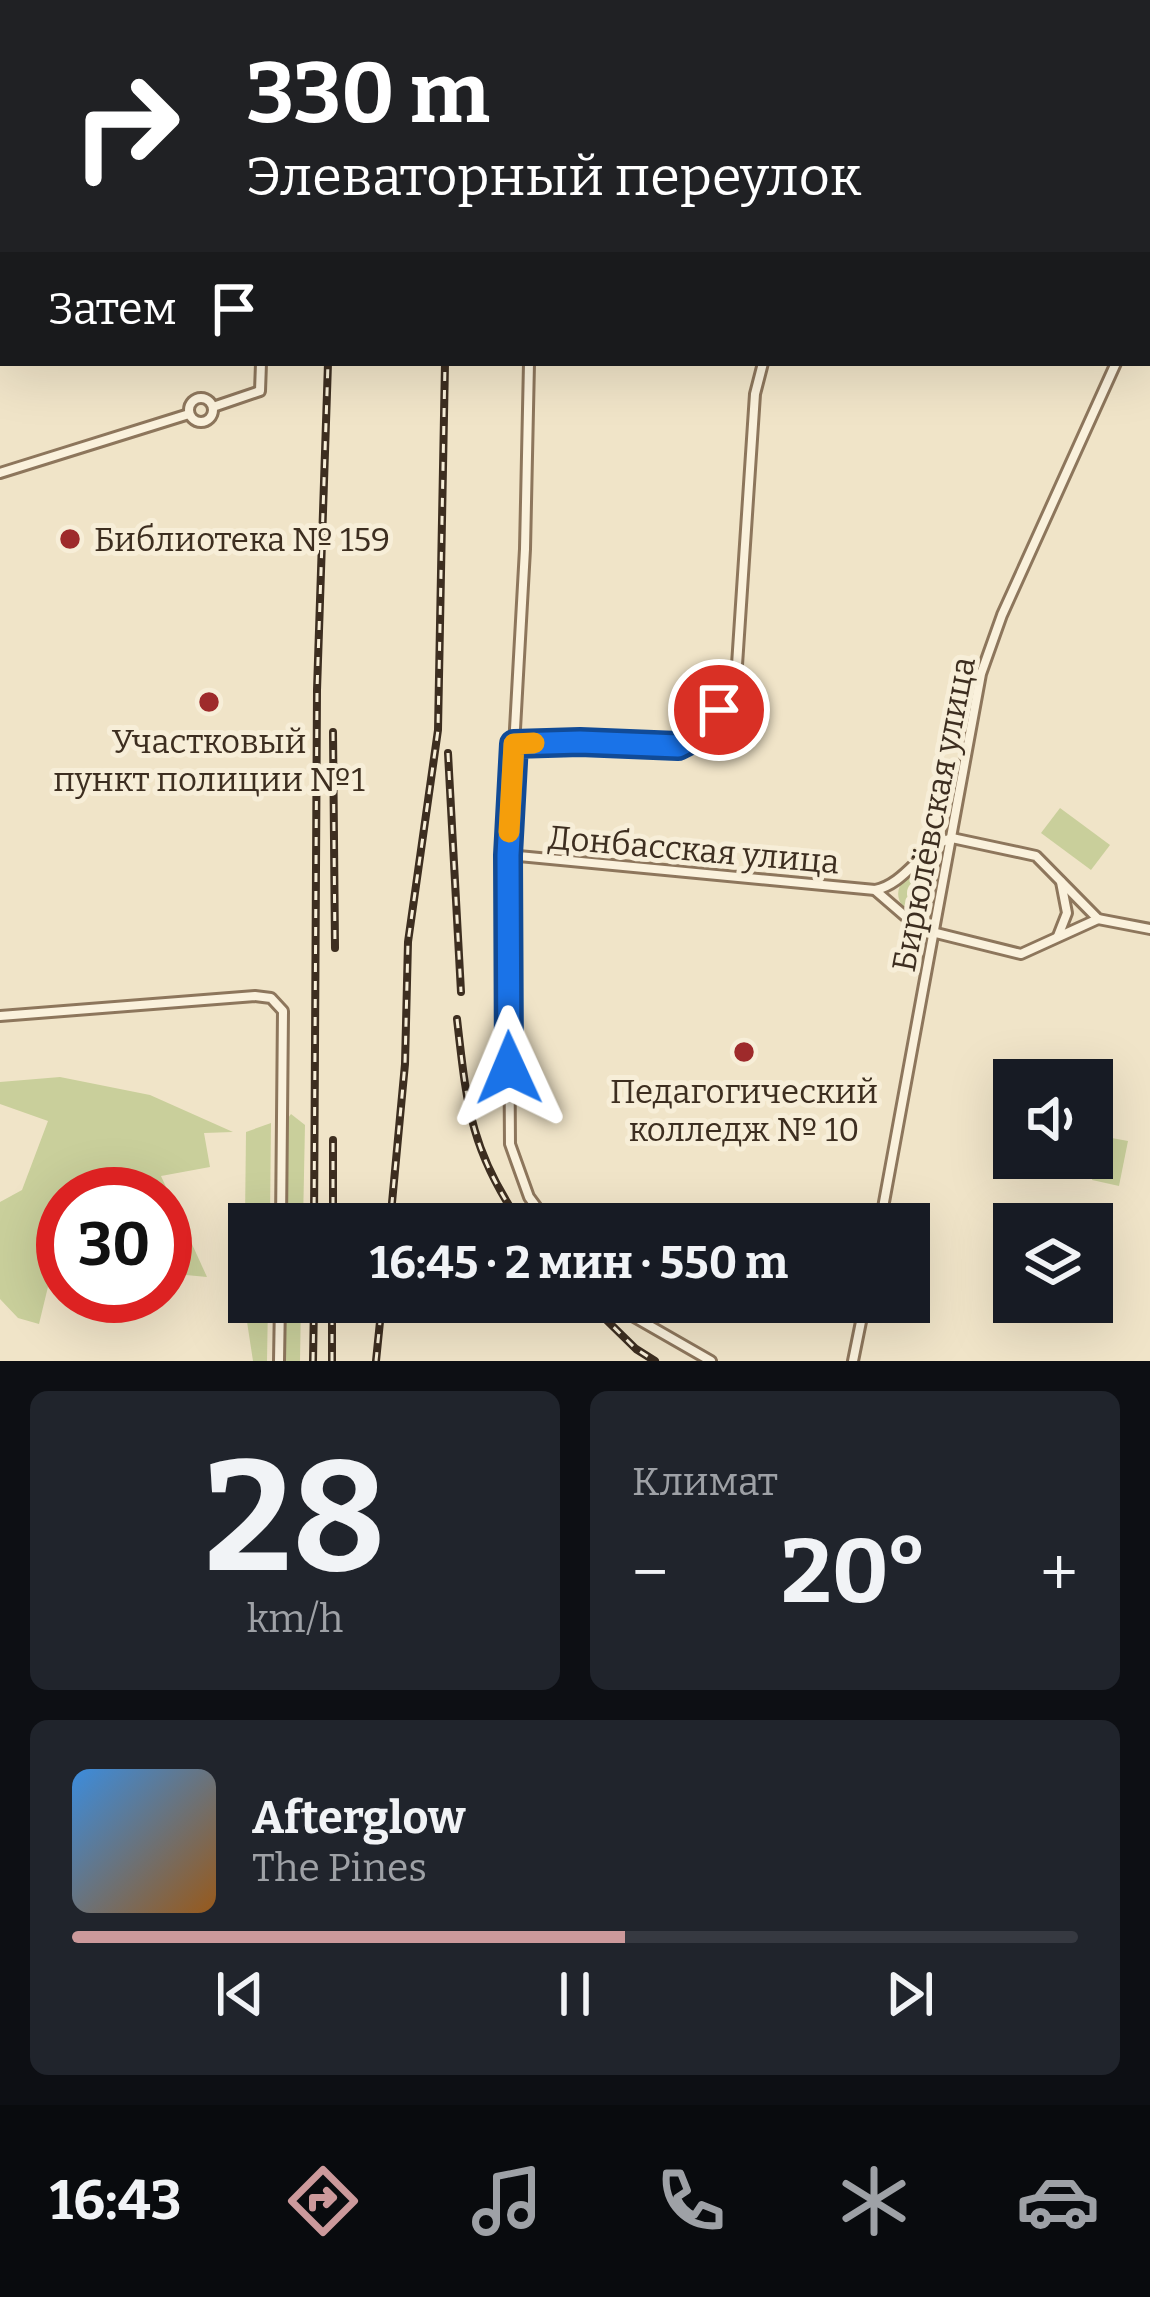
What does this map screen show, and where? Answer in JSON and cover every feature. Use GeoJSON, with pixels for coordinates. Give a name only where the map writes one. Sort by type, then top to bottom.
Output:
{"type":"FeatureCollection","features":[{"type":"Feature","properties":{"kind":"street"},"geometry":{"type":"LineString","coordinates":[[213,407],[260,391],[261,366]]}},
{"type":"Feature","properties":{"kind":"street"},"geometry":{"type":"LineString","coordinates":[[529,366],[525,549],[508,855],[510,1144],[533,1203]]}},
{"type":"Feature","properties":{"kind":"street"},"geometry":{"type":"LineString","coordinates":[[514,744],[678,746],[698,736],[719,710],[737,665],[755,394],[762,366]]}},
{"type":"Feature","properties":{"kind":"street","name":"Бирюлёвская улица"},"geometry":{"type":"LineString","coordinates":[[884,1203],[986,660],[1115,366]]}},
{"type":"Feature","properties":{"kind":"street"},"geometry":{"type":"LineString","coordinates":[[197,398],[213,407],[210,419],[204,422],[189,414],[189,404],[197,398]]}},
{"type":"Feature","properties":{"kind":"street"},"geometry":{"type":"LineString","coordinates":[[0,473],[189,414]]}},
{"type":"Feature","properties":{"kind":"street"},"geometry":{"type":"LineString","coordinates":[[875,890],[892,885],[938,843],[952,838],[1036,856],[1098,919],[1150,929]]}},
{"type":"Feature","properties":{"kind":"street","name":"Донбасская улица"},"geometry":{"type":"LineString","coordinates":[[508,855],[875,890]]}},
{"type":"Feature","properties":{"kind":"street"},"geometry":{"type":"LineString","coordinates":[[903,874],[896,893],[903,914]]}},
{"type":"Feature","properties":{"kind":"street"},"geometry":{"type":"LineString","coordinates":[[1057,938],[1067,913],[1060,880]]}},
{"type":"Feature","properties":{"kind":"street"},"geometry":{"type":"LineString","coordinates":[[875,890],[933,934],[1021,954],[1098,919]]}},
{"type":"Feature","properties":{"kind":"street"},"geometry":{"type":"LineString","coordinates":[[0,1016],[271,998],[283,1011],[281,1203]]}},
{"type":"Feature","properties":{"kind":"street"},"geometry":{"type":"LineString","coordinates":[[279,1361],[280,1323]]}},
{"type":"Feature","properties":{"kind":"street"},"geometry":{"type":"LineString","coordinates":[[645,1323],[711,1361]]}},
{"type":"Feature","properties":{"kind":"street"},"geometry":{"type":"LineString","coordinates":[[853,1361],[861,1323]]}},
{"type":"Feature","properties":{"kind":"green space"},"geometry":{"type":"Polygon","coordinates":[[[1060,808],[1110,845],[1091,870],[1041,833],[1060,808]]]}},
{"type":"Feature","properties":{"kind":"green space"},"geometry":{"type":"Polygon","coordinates":[[[923,861],[932,863],[919,921],[902,905],[898,890],[923,861]]]}},
{"type":"Feature","properties":{"kind":"green space"},"geometry":{"type":"Polygon","coordinates":[[[60,1077],[150,1095],[233,1132],[204,1133],[210,1167],[192,1170],[36,1167],[39,1324],[18,1318],[0,1299],[0,1202],[22,1190],[48,1121],[0,1104],[0,1082],[60,1077]]]}},
{"type":"Feature","properties":{"kind":"green space"},"geometry":{"type":"Polygon","coordinates":[[[291,1114],[305,1125],[303,1203],[284,1203],[285,1122],[291,1114]]]}},
{"type":"Feature","properties":{"kind":"green space"},"geometry":{"type":"Polygon","coordinates":[[[271,1123],[270,1203],[245,1203],[246,1132],[271,1123]]]}},
{"type":"Feature","properties":{"kind":"green space"},"geometry":{"type":"Polygon","coordinates":[[[1113,1138],[1128,1141],[1119,1186],[1092,1180],[1113,1179],[1113,1138]]]}},
{"type":"Feature","properties":{"kind":"green space"},"geometry":{"type":"Polygon","coordinates":[[[192,1244],[207,1277],[192,1276],[192,1244]]]}},
{"type":"Feature","properties":{"kind":"green space"},"geometry":{"type":"Polygon","coordinates":[[[247,1323],[268,1323],[267,1361],[253,1361],[247,1323]]]}},
{"type":"Feature","properties":{"kind":"green space"},"geometry":{"type":"Polygon","coordinates":[[[283,1323],[301,1323],[300,1361],[282,1361],[283,1323]]]}},
{"type":"Feature","properties":{"kind":"railway"},"geometry":{"type":"LineString","coordinates":[[314,1203],[317,690],[328,366]]}},
{"type":"Feature","properties":{"kind":"railway"},"geometry":{"type":"LineString","coordinates":[[392,1203],[405,1064],[408,942],[438,730],[445,366]]}},
{"type":"Feature","properties":{"kind":"railway"},"geometry":{"type":"LineString","coordinates":[[333,732],[335,948]]}},
{"type":"Feature","properties":{"kind":"railway"},"geometry":{"type":"LineString","coordinates":[[448,753],[461,992]]}},
{"type":"Feature","properties":{"kind":"railway"},"geometry":{"type":"LineString","coordinates":[[457,1019],[474,1126],[508,1203]]}},
{"type":"Feature","properties":{"kind":"railway"},"geometry":{"type":"LineString","coordinates":[[333,1140],[333,1203]]}},
{"type":"Feature","properties":{"kind":"railway"},"geometry":{"type":"LineString","coordinates":[[313,1361],[314,1323]]}},
{"type":"Feature","properties":{"kind":"railway"},"geometry":{"type":"LineString","coordinates":[[332,1323],[332,1361]]}},
{"type":"Feature","properties":{"kind":"railway"},"geometry":{"type":"LineString","coordinates":[[376,1361],[380,1323]]}},
{"type":"Feature","properties":{"kind":"railway"},"geometry":{"type":"LineString","coordinates":[[609,1323],[655,1361]]}},
{"type":"Feature","properties":{"kind":"slow traffic"},"geometry":{"type":"LineString","coordinates":[[509,832],[514,744],[534,743]]}},
{"type":"Feature","properties":{"kind":"place","name":"Библиотека № 159"},"geometry":{"type":"Point","coordinates":[70,539]}},
{"type":"Feature","properties":{"kind":"place","name":"Участковый пункт полиции №1"},"geometry":{"type":"Point","coordinates":[209,702]}},
{"type":"Feature","properties":{"kind":"place","name":"Педагогический колледж № 10"},"geometry":{"type":"Point","coordinates":[744,1052]}},
{"type":"Feature","properties":{"kind":"route"},"geometry":{"type":"LineString","coordinates":[[509,1068],[508,855],[514,744],[678,746],[698,736],[719,710]]}}]}
